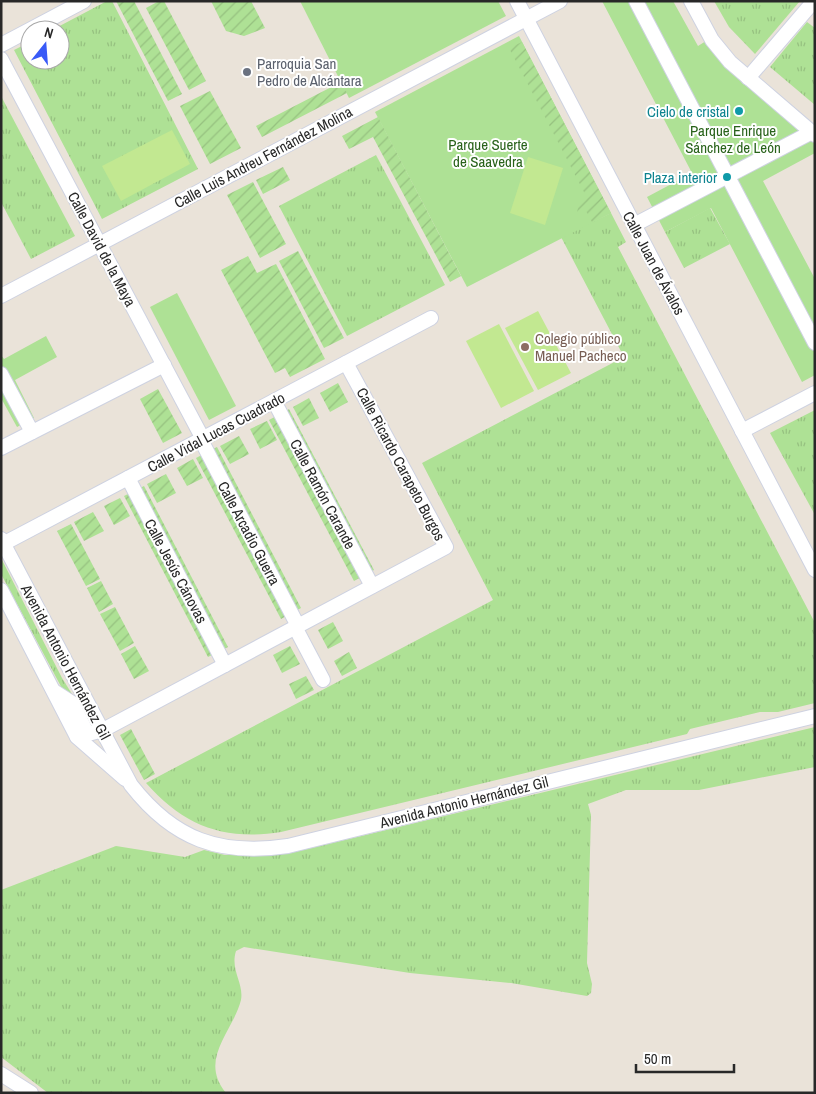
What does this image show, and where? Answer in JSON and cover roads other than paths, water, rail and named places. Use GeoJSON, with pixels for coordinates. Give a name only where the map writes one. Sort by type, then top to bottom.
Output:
{"type":"FeatureCollection","features":[{"type":"Feature","properties":{"kind":"street"},"geometry":{"type":"LineString","coordinates":[[1,45],[65,6],[84,1]]}},
{"type":"Feature","properties":{"kind":"street","name":"Calle Juan de Ávalos"},"geometry":{"type":"LineString","coordinates":[[517,1],[815,570]]}},
{"type":"Feature","properties":{"kind":"street","name":"Calle Luis Andreu Fernández Molina"},"geometry":{"type":"LineString","coordinates":[[1,296],[560,1]]}},
{"type":"Feature","properties":{"kind":"street"},"geometry":{"type":"LineString","coordinates":[[636,1],[815,343]]}},
{"type":"Feature","properties":{"kind":"street"},"geometry":{"type":"LineString","coordinates":[[634,225],[813,134],[730,62],[712,40],[691,1]]}},
{"type":"Feature","properties":{"kind":"street"},"geometry":{"type":"LineString","coordinates":[[748,78],[814,1]]}},
{"type":"Feature","properties":{"kind":"street","name":"Calle David de la Maya"},"geometry":{"type":"LineString","coordinates":[[1,59],[202,439]]}},
{"type":"Feature","properties":{"kind":"street","name":"Calle Vidal Lucas Cuadrado"},"geometry":{"type":"LineString","coordinates":[[2,542],[128,478],[431,318]]}},
{"type":"Feature","properties":{"kind":"street","name":"Calle Ricardo Carapeto Burgos"},"geometry":{"type":"LineString","coordinates":[[82,735],[103,730],[446,547],[346,363]]}},
{"type":"Feature","properties":{"kind":"street"},"geometry":{"type":"LineString","coordinates":[[1,448],[164,365]]}},
{"type":"Feature","properties":{"kind":"street"},"geometry":{"type":"LineString","coordinates":[[1,374],[32,432]]}},
{"type":"Feature","properties":{"kind":"street"},"geometry":{"type":"LineString","coordinates":[[742,431],[815,393]]}},
{"type":"Feature","properties":{"kind":"street","name":"Calle Ramón Carande"},"geometry":{"type":"LineString","coordinates":[[274,401],[372,586]]}},
{"type":"Feature","properties":{"kind":"street","name":"Calle Arcadio Guerra"},"geometry":{"type":"LineString","coordinates":[[202,439],[297,626]]}},
{"type":"Feature","properties":{"kind":"street","name":"Calle Jesús Cánovas"},"geometry":{"type":"LineString","coordinates":[[128,478],[225,665]]}},
{"type":"Feature","properties":{"kind":"street","name":"Avenida Antonio Hernández Gil"},"geometry":{"type":"LineString","coordinates":[[2,542],[131,785]]}},
{"type":"Feature","properties":{"kind":"street","name":"Avenida Antonio Hernández Gil"},"geometry":{"type":"LineString","coordinates":[[1,590],[55,692],[82,735],[166,823],[186,835],[226,848],[247,850],[288,846],[815,716]]}},
{"type":"Feature","properties":{"kind":"street"},"geometry":{"type":"LineString","coordinates":[[297,626],[324,680]]}},
{"type":"Feature","properties":{"kind":"street"},"geometry":{"type":"LineString","coordinates":[[5,1075],[31,1093]]}},
{"type":"Feature","properties":{"kind":"place","name":"Parroquia San Pedro de Alcántara"},"geometry":{"type":"Point","coordinates":[247,72]}},
{"type":"Feature","properties":{"kind":"place","name":"Cielo de cristal"},"geometry":{"type":"Point","coordinates":[739,111]}},
{"type":"Feature","properties":{"kind":"place","name":"Plaza interior"},"geometry":{"type":"Point","coordinates":[727,177]}},
{"type":"Feature","properties":{"kind":"place","name":"Colegio público Manuel Pacheco"},"geometry":{"type":"Point","coordinates":[525,347]}},
{"type":"Feature","properties":{"kind":"park label","name":"Parque Enrique Sánchez de León"},"geometry":{"type":"Point","coordinates":[733,138]}},
{"type":"Feature","properties":{"kind":"park label","name":"Parque Suerte de Saavedra"},"geometry":{"type":"Point","coordinates":[488,152]}}]}
